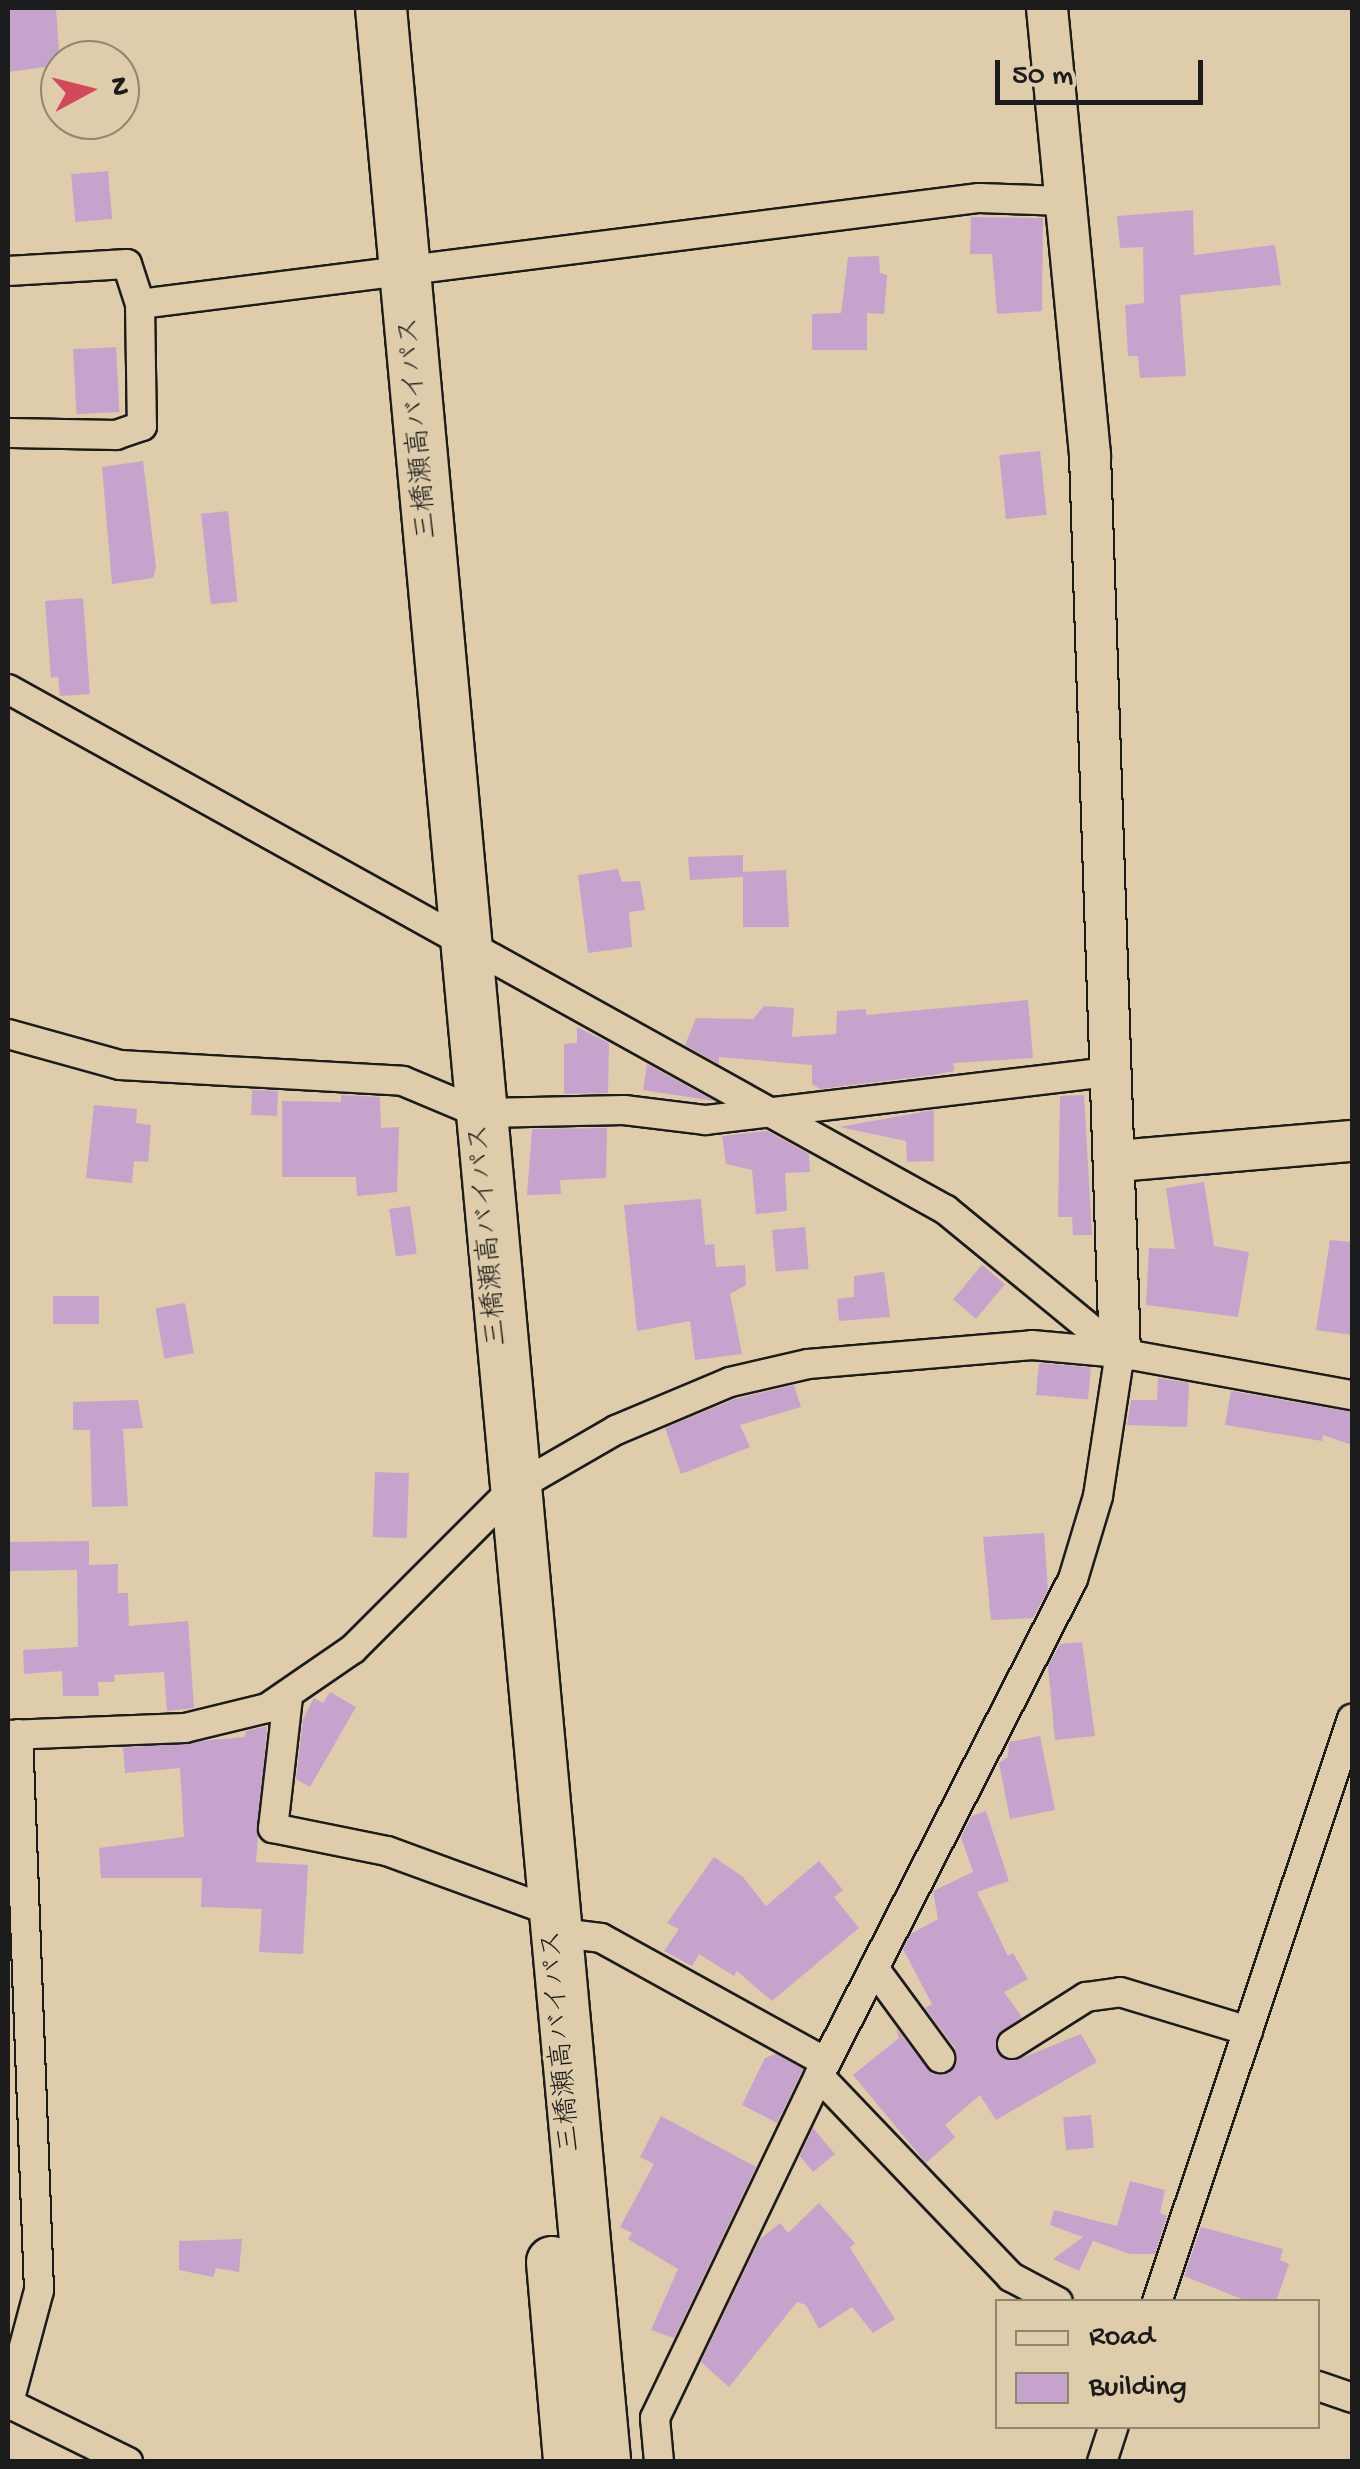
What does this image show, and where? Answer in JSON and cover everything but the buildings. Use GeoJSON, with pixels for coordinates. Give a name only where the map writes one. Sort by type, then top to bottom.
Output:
{"type":"FeatureCollection","features":[{"type":"Feature","properties":{"kind":"highway","name":"三橋瀬高バイパス"},"geometry":{"type":"LineString","coordinates":[[350,8],[390,275],[500,1503],[542,1915],[605,2462]]}},
{"type":"Feature","properties":{"kind":"highway","name":"三橋瀬高バイパス"},"geometry":{"type":"LineString","coordinates":[[381,8],[390,275]]}},
{"type":"Feature","properties":{"kind":"highway","name":"三橋瀬高バイパス"},"geometry":{"type":"LineString","coordinates":[[542,1915],[569,2462]]}},
{"type":"Feature","properties":{"kind":"street"},"geometry":{"type":"LineString","coordinates":[[658,2462],[655,2418],[823,2069],[1074,1579],[1098,1496],[1120,1352],[1114,1070],[1090,454],[1046,8]]}},
{"type":"Feature","properties":{"kind":"street"},"geometry":{"type":"LineString","coordinates":[[140,304],[979,198],[1064,201]]}},
{"type":"Feature","properties":{"kind":"street"},"geometry":{"type":"LineString","coordinates":[[8,270],[127,264],[140,304],[142,426],[116,435],[8,433]]}},
{"type":"Feature","properties":{"kind":"street"},"geometry":{"type":"LineString","coordinates":[[8,690],[451,931],[946,1210],[1120,1352]]}},
{"type":"Feature","properties":{"kind":"street"},"geometry":{"type":"LineString","coordinates":[[8,1034],[120,1065],[404,1081],[466,1108],[624,1110],[706,1120],[1114,1070]]}},
{"type":"Feature","properties":{"kind":"street"},"geometry":{"type":"LineString","coordinates":[[1117,1162],[1352,1141]]}},
{"type":"Feature","properties":{"kind":"street"},"geometry":{"type":"LineString","coordinates":[[128,2462],[8,2404],[40,2290],[13,1734],[185,1728],[288,1697],[353,1649],[500,1503],[672,1405],[730,1382],[808,1364],[1032,1345],[1120,1352],[1352,1395]]}},
{"type":"Feature","properties":{"kind":"street"},"geometry":{"type":"LineString","coordinates":[[288,1697],[273,1828],[387,1851],[601,1938],[823,2069],[1011,2278],[1052,2299]]}},
{"type":"Feature","properties":{"kind":"street"},"geometry":{"type":"LineString","coordinates":[[1158,2299],[1352,1719]]}},
{"type":"Feature","properties":{"kind":"street"},"geometry":{"type":"LineString","coordinates":[[874,1968],[940,2058]]}},
{"type":"Feature","properties":{"kind":"street"},"geometry":{"type":"LineString","coordinates":[[1012,2044],[1086,1997],[1120,1992],[1248,2031]]}},
{"type":"Feature","properties":{"kind":"street"},"geometry":{"type":"LineString","coordinates":[[1320,2387],[1352,2398]]}},
{"type":"Feature","properties":{"kind":"street"},"geometry":{"type":"LineString","coordinates":[[1102,2462],[1113,2429]]}}]}
